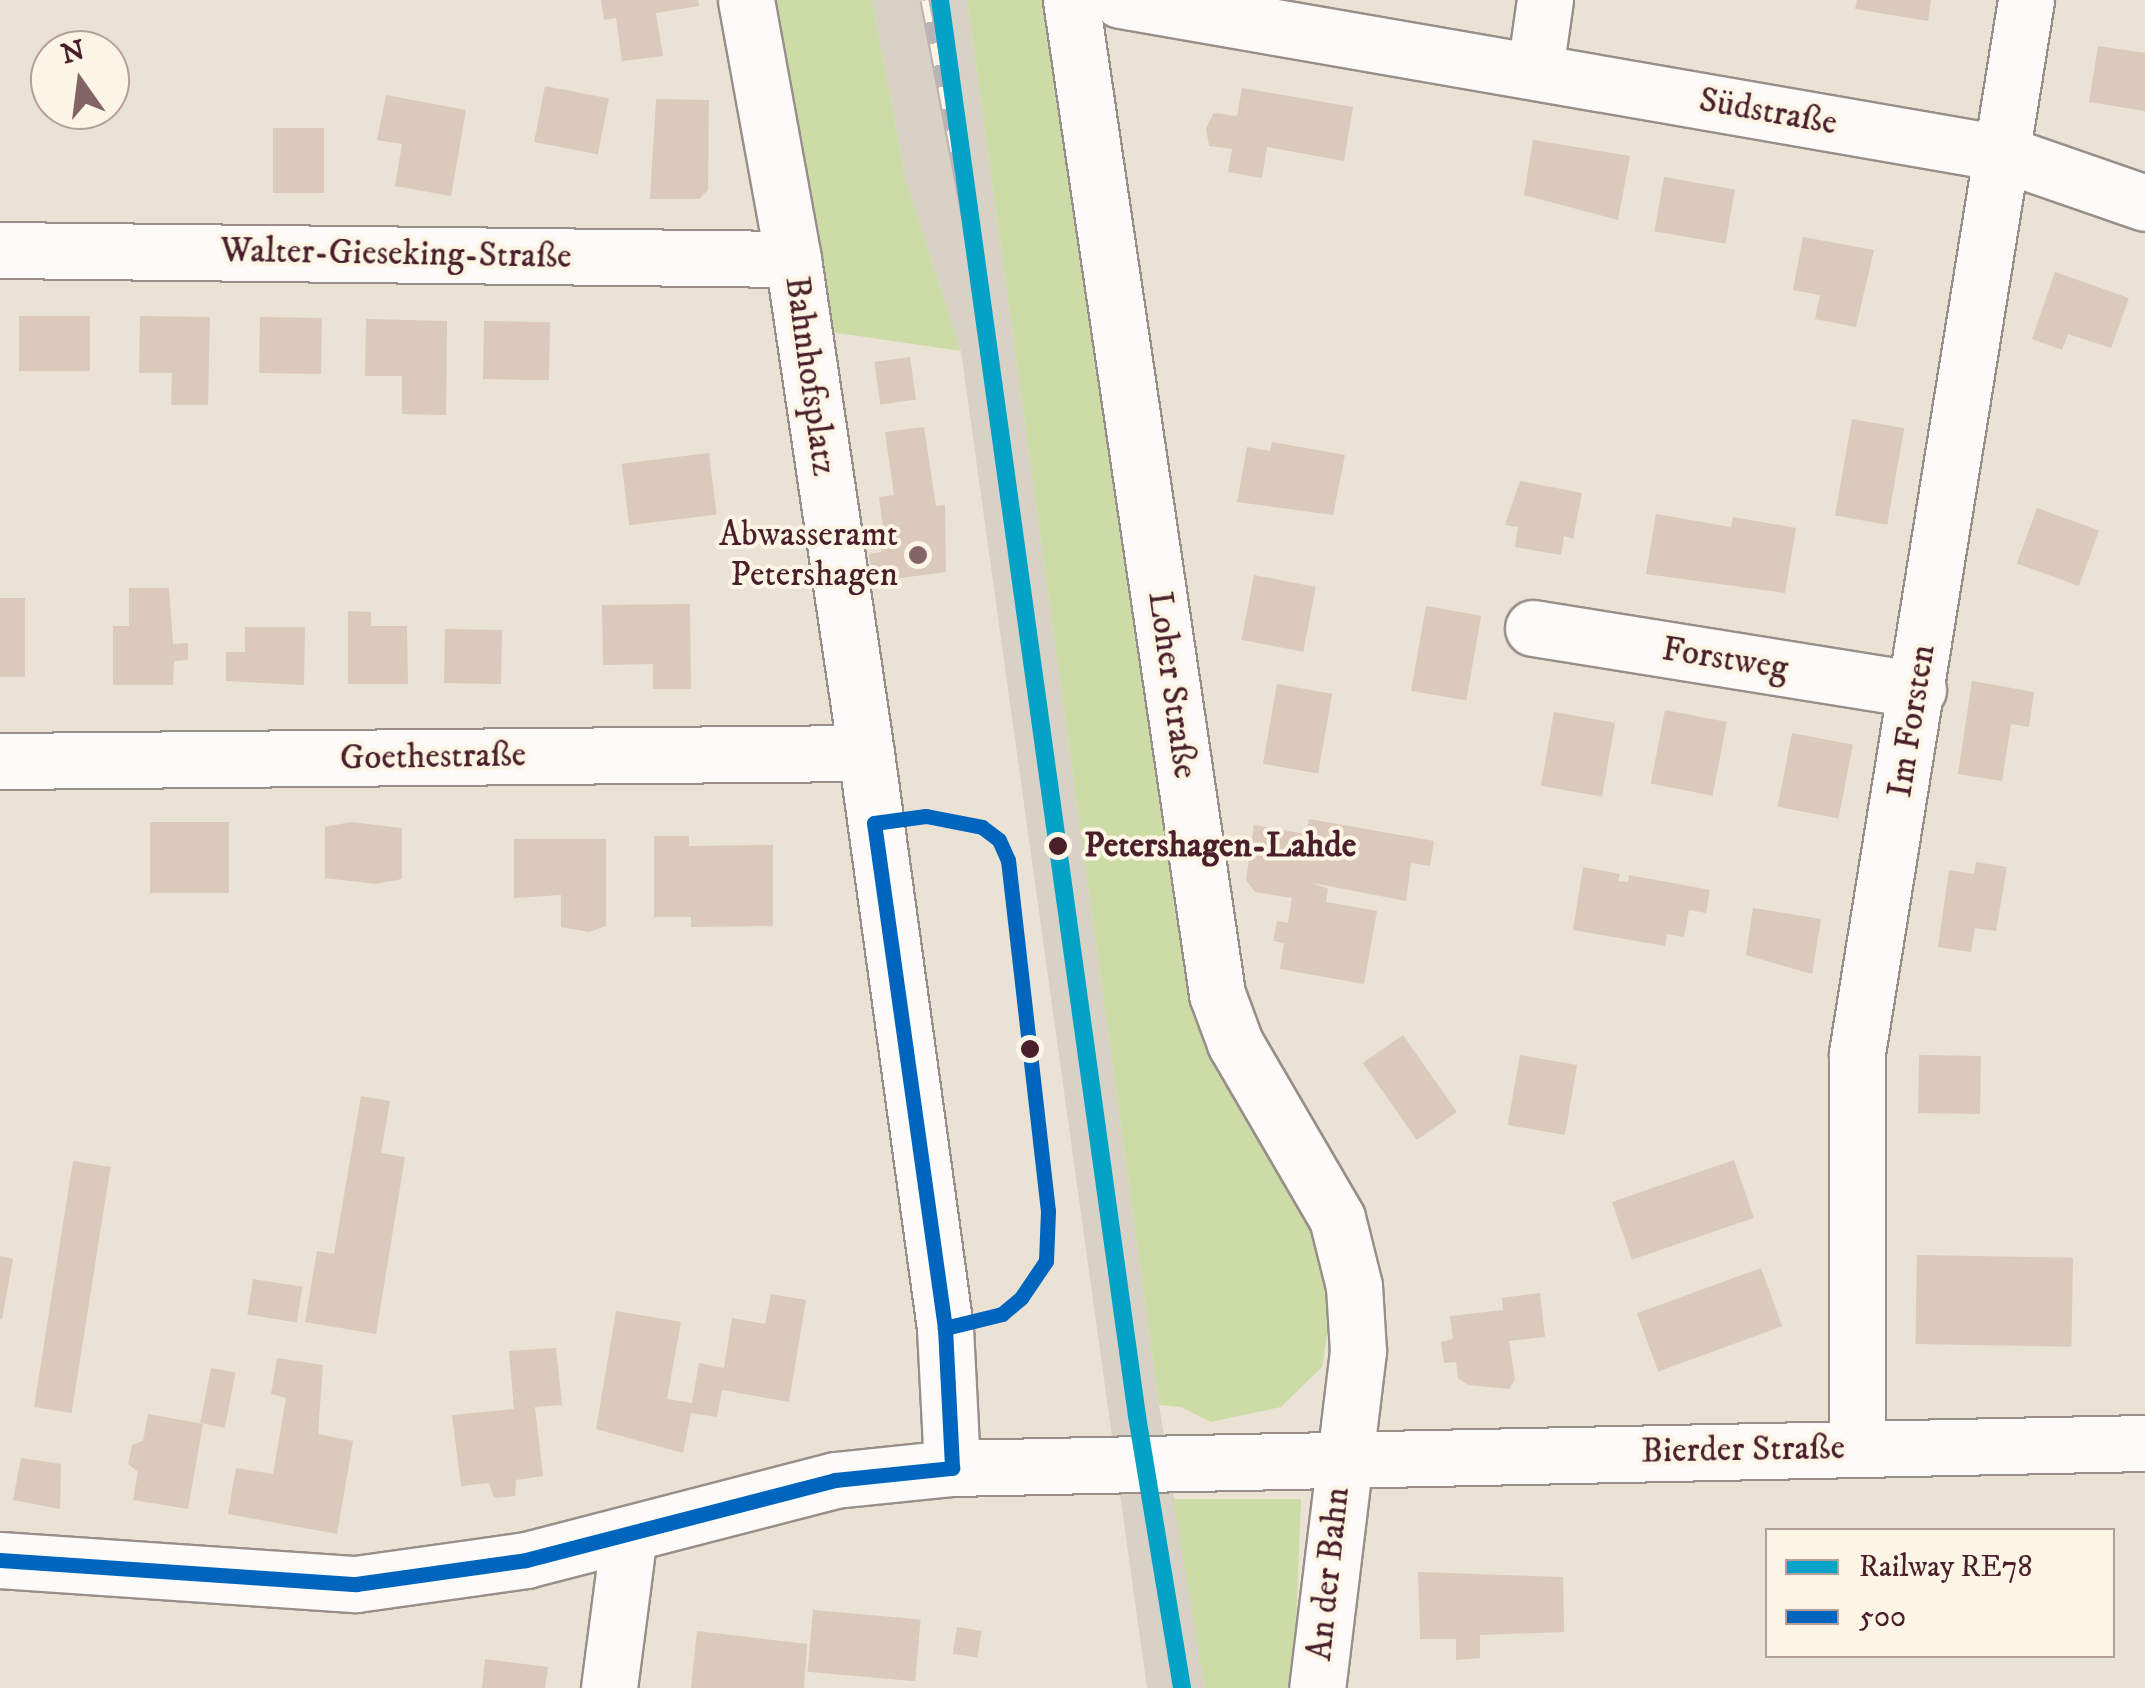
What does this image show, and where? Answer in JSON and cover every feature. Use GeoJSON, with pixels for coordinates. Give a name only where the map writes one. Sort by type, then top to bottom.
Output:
{"type":"FeatureCollection","features":[{"type":"Feature","properties":{"kind":"street","name":"Bahnhofsplatz"},"geometry":{"type":"LineString","coordinates":[[746,0],[792,259],[866,753],[945,1328],[952,1468]]}},
{"type":"Feature","properties":{"kind":"street","name":"Loher Straße"},"geometry":{"type":"LineString","coordinates":[[1071,0],[1218,994],[1234,1043],[1337,1218],[1354,1286],[1358,1351],[1341,1459]]}},
{"type":"Feature","properties":{"kind":"street","name":"Südstraße"},"geometry":{"type":"LineString","coordinates":[[1120,0],[2001,153],[2145,203]]}},
{"type":"Feature","properties":{"kind":"street"},"geometry":{"type":"LineString","coordinates":[[1535,70],[1545,0]]}},
{"type":"Feature","properties":{"kind":"street","name":"Im Forsten"},"geometry":{"type":"LineString","coordinates":[[1857,1447],[1858,1052],[2026,0]]}},
{"type":"Feature","properties":{"kind":"street","name":"Walter-Gieseking-Straße"},"geometry":{"type":"LineString","coordinates":[[0,250],[792,259]]}},
{"type":"Feature","properties":{"kind":"street","name":"Forstweg"},"geometry":{"type":"LineString","coordinates":[[1533,628],[1918,690]]}},
{"type":"Feature","properties":{"kind":"street","name":"Goethestraße"},"geometry":{"type":"LineString","coordinates":[[0,761],[866,753]]}},
{"type":"Feature","properties":{"kind":"street","name":"Bierder Straße"},"geometry":{"type":"LineString","coordinates":[[0,1560],[356,1584],[526,1560],[835,1480],[952,1468],[2145,1442]]}},
{"type":"Feature","properties":{"kind":"street","name":"An der Bahn"},"geometry":{"type":"LineString","coordinates":[[1317,1688],[1341,1459]]}},
{"type":"Feature","properties":{"kind":"street"},"geometry":{"type":"LineString","coordinates":[[609,1688],[628,1534]]}},
{"type":"Feature","properties":{"kind":"shaded area"},"geometry":{"type":"Polygon","coordinates":[[[872,0],[967,0],[1159,1405],[1205,1688],[1147,1688],[961,351],[906,181],[872,0]]]}},
{"type":"Feature","properties":{"kind":"green space"},"geometry":{"type":"Polygon","coordinates":[[[726,0],[872,0],[906,181],[961,351],[776,324],[726,0]]]}},
{"type":"Feature","properties":{"kind":"green space"},"geometry":{"type":"Polygon","coordinates":[[[967,0],[1044,0],[1197,1007],[1310,1193],[1326,1268],[1330,1317],[1322,1367],[1281,1407],[1211,1422],[1181,1407],[1159,1405],[967,0]]]}},
{"type":"Feature","properties":{"kind":"green space"},"geometry":{"type":"Polygon","coordinates":[[[1173,1499],[1301,1499],[1294,1688],[1205,1688],[1173,1499]]]}},
{"type":"Feature","properties":{"kind":"building"},"geometry":{"type":"Polygon","coordinates":[[[601,0],[698,0],[699,6],[656,13],[663,56],[622,61],[616,18],[604,20],[601,0]]]}},
{"type":"Feature","properties":{"kind":"building"},"geometry":{"type":"Polygon","coordinates":[[[1857,0],[1931,0],[1928,21],[1855,9],[1857,0]]]}},
{"type":"Feature","properties":{"kind":"building"},"geometry":{"type":"Polygon","coordinates":[[[2098,46],[2145,53],[2145,111],[2089,102],[2098,46]]]}},
{"type":"Feature","properties":{"kind":"building"},"geometry":{"type":"Polygon","coordinates":[[[545,86],[609,98],[598,154],[534,142],[545,86]]]}},
{"type":"Feature","properties":{"kind":"building"},"geometry":{"type":"Polygon","coordinates":[[[1242,88],[1353,107],[1344,161],[1267,147],[1262,178],[1228,172],[1232,149],[1209,146],[1206,128],[1214,113],[1237,116],[1242,88]]]}},
{"type":"Feature","properties":{"kind":"building"},"geometry":{"type":"Polygon","coordinates":[[[386,95],[466,110],[451,196],[395,186],[402,144],[377,140],[386,95]]]}},
{"type":"Feature","properties":{"kind":"building"},"geometry":{"type":"Polygon","coordinates":[[[656,99],[709,100],[708,190],[699,199],[650,199],[656,99]]]}},
{"type":"Feature","properties":{"kind":"building"},"geometry":{"type":"Polygon","coordinates":[[[273,128],[324,128],[324,193],[273,193],[273,128]]]}},
{"type":"Feature","properties":{"kind":"building"},"geometry":{"type":"Polygon","coordinates":[[[1533,140],[1630,156],[1618,220],[1524,195],[1533,140]]]}},
{"type":"Feature","properties":{"kind":"building"},"geometry":{"type":"Polygon","coordinates":[[[1664,177],[1735,190],[1725,244],[1654,231],[1664,177]]]}},
{"type":"Feature","properties":{"kind":"building"},"geometry":{"type":"Polygon","coordinates":[[[1803,237],[1874,250],[1856,327],[1815,319],[1820,295],[1793,290],[1803,237]]]}},
{"type":"Feature","properties":{"kind":"building"},"geometry":{"type":"Polygon","coordinates":[[[2055,272],[2129,298],[2111,348],[2068,334],[2062,350],[2032,339],[2055,272]]]}},
{"type":"Feature","properties":{"kind":"building"},"geometry":{"type":"Polygon","coordinates":[[[19,316],[90,316],[90,371],[19,371],[19,316]]]}},
{"type":"Feature","properties":{"kind":"building"},"geometry":{"type":"Polygon","coordinates":[[[140,316],[210,317],[208,405],[171,405],[172,373],[139,373],[140,316]]]}},
{"type":"Feature","properties":{"kind":"building"},"geometry":{"type":"Polygon","coordinates":[[[260,317],[322,318],[321,374],[259,373],[260,317]]]}},
{"type":"Feature","properties":{"kind":"building"},"geometry":{"type":"Polygon","coordinates":[[[366,319],[447,321],[446,415],[402,414],[402,376],[365,376],[366,319]]]}},
{"type":"Feature","properties":{"kind":"building"},"geometry":{"type":"Polygon","coordinates":[[[484,321],[550,322],[549,380],[483,379],[484,321]]]}},
{"type":"Feature","properties":{"kind":"building"},"geometry":{"type":"Polygon","coordinates":[[[910,357],[916,400],[880,405],[874,362],[910,357]]]}},
{"type":"Feature","properties":{"kind":"building"},"geometry":{"type":"Polygon","coordinates":[[[1852,419],[1904,428],[1887,525],[1835,516],[1852,419]]]}},
{"type":"Feature","properties":{"kind":"building"},"geometry":{"type":"Polygon","coordinates":[[[924,427],[936,506],[945,505],[946,572],[885,580],[884,570],[872,572],[869,554],[881,552],[885,541],[879,497],[894,495],[885,432],[924,427]]]}},
{"type":"Feature","properties":{"kind":"building"},"geometry":{"type":"Polygon","coordinates":[[[1272,442],[1345,455],[1333,515],[1237,502],[1247,447],[1270,451],[1272,442]]]}},
{"type":"Feature","properties":{"kind":"building"},"geometry":{"type":"Polygon","coordinates":[[[709,453],[717,515],[629,525],[622,464],[709,453]]]}},
{"type":"Feature","properties":{"kind":"building"},"geometry":{"type":"Polygon","coordinates":[[[1520,481],[1582,493],[1573,539],[1564,536],[1561,555],[1515,547],[1518,527],[1505,525],[1520,481]]]}},
{"type":"Feature","properties":{"kind":"building"},"geometry":{"type":"Polygon","coordinates":[[[2037,508],[2099,531],[2079,586],[2017,563],[2037,508]]]}},
{"type":"Feature","properties":{"kind":"building"},"geometry":{"type":"Polygon","coordinates":[[[1656,514],[1731,527],[1733,517],[1796,528],[1785,593],[1646,574],[1656,514]]]}},
{"type":"Feature","properties":{"kind":"building"},"geometry":{"type":"Polygon","coordinates":[[[1254,575],[1316,587],[1303,652],[1241,640],[1254,575]]]}},
{"type":"Feature","properties":{"kind":"building"},"geometry":{"type":"Polygon","coordinates":[[[129,588],[169,588],[173,644],[188,643],[188,660],[174,661],[173,685],[113,685],[113,626],[129,626],[129,588]]]}},
{"type":"Feature","properties":{"kind":"building"},"geometry":{"type":"Polygon","coordinates":[[[0,598],[25,598],[25,677],[0,677],[0,598]]]}},
{"type":"Feature","properties":{"kind":"building"},"geometry":{"type":"Polygon","coordinates":[[[690,604],[691,689],[653,689],[653,664],[603,665],[602,605],[690,604]]]}},
{"type":"Feature","properties":{"kind":"building"},"geometry":{"type":"Polygon","coordinates":[[[1426,606],[1481,616],[1466,700],[1411,691],[1426,606]]]}},
{"type":"Feature","properties":{"kind":"building"},"geometry":{"type":"Polygon","coordinates":[[[348,611],[371,612],[371,626],[407,626],[408,684],[348,684],[348,611]]]}},
{"type":"Feature","properties":{"kind":"building"},"geometry":{"type":"Polygon","coordinates":[[[245,627],[305,627],[304,685],[226,681],[226,652],[245,652],[245,627]]]}},
{"type":"Feature","properties":{"kind":"building"},"geometry":{"type":"Polygon","coordinates":[[[445,629],[502,630],[501,684],[444,683],[445,629]]]}},
{"type":"Feature","properties":{"kind":"building"},"geometry":{"type":"Polygon","coordinates":[[[1972,681],[2034,692],[2029,727],[2011,724],[2002,781],[1958,774],[1972,681]]]}},
{"type":"Feature","properties":{"kind":"building"},"geometry":{"type":"Polygon","coordinates":[[[1277,684],[1332,694],[1318,773],[1263,764],[1277,684]]]}},
{"type":"Feature","properties":{"kind":"building"},"geometry":{"type":"Polygon","coordinates":[[[1665,710],[1727,722],[1713,796],[1651,784],[1665,710]]]}},
{"type":"Feature","properties":{"kind":"building"},"geometry":{"type":"Polygon","coordinates":[[[1554,712],[1615,723],[1602,797],[1541,786],[1554,712]]]}},
{"type":"Feature","properties":{"kind":"building"},"geometry":{"type":"Polygon","coordinates":[[[1792,733],[1853,745],[1839,818],[1778,807],[1792,733]]]}},
{"type":"Feature","properties":{"kind":"building"},"geometry":{"type":"Polygon","coordinates":[[[1309,819],[1434,841],[1430,866],[1411,863],[1406,901],[1313,883],[1328,889],[1326,902],[1377,911],[1364,984],[1280,969],[1284,943],[1273,941],[1277,921],[1288,923],[1292,898],[1255,892],[1246,880],[1254,825],[1306,834],[1309,819]]]}},
{"type":"Feature","properties":{"kind":"building"},"geometry":{"type":"Polygon","coordinates":[[[150,822],[229,822],[229,893],[150,893],[150,822]]]}},
{"type":"Feature","properties":{"kind":"building"},"geometry":{"type":"Polygon","coordinates":[[[351,822],[402,828],[402,879],[376,884],[325,878],[325,827],[351,822]]]}},
{"type":"Feature","properties":{"kind":"building"},"geometry":{"type":"Polygon","coordinates":[[[654,836],[689,836],[689,846],[773,845],[773,926],[691,927],[691,917],[654,917],[654,836]]]}},
{"type":"Feature","properties":{"kind":"building"},"geometry":{"type":"Polygon","coordinates":[[[514,839],[606,839],[606,926],[589,932],[561,927],[561,895],[514,898],[514,839]]]}},
{"type":"Feature","properties":{"kind":"building"},"geometry":{"type":"Polygon","coordinates":[[[1976,862],[2007,867],[1996,931],[1975,928],[1971,952],[1938,947],[1949,870],[1974,874],[1976,862]]]}},
{"type":"Feature","properties":{"kind":"building"},"geometry":{"type":"Polygon","coordinates":[[[1583,867],[1620,874],[1618,881],[1628,882],[1629,875],[1710,890],[1706,913],[1689,910],[1684,937],[1667,934],[1665,946],[1573,930],[1583,867]]]}},
{"type":"Feature","properties":{"kind":"building"},"geometry":{"type":"Polygon","coordinates":[[[1753,908],[1821,919],[1812,974],[1746,955],[1753,908]]]}},
{"type":"Feature","properties":{"kind":"building"},"geometry":{"type":"Polygon","coordinates":[[[1403,1035],[1457,1112],[1417,1140],[1363,1063],[1403,1035]]]}},
{"type":"Feature","properties":{"kind":"building"},"geometry":{"type":"Polygon","coordinates":[[[1520,1055],[1577,1065],[1565,1135],[1508,1125],[1520,1055]]]}},
{"type":"Feature","properties":{"kind":"building"},"geometry":{"type":"Polygon","coordinates":[[[1919,1055],[1981,1056],[1980,1114],[1918,1113],[1919,1055]]]}},
{"type":"Feature","properties":{"kind":"building"},"geometry":{"type":"Polygon","coordinates":[[[361,1096],[390,1101],[381,1153],[405,1157],[376,1334],[305,1322],[317,1251],[334,1254],[361,1096]]]}},
{"type":"Feature","properties":{"kind":"building"},"geometry":{"type":"Polygon","coordinates":[[[1734,1160],[1754,1218],[1632,1260],[1612,1202],[1734,1160]]]}},
{"type":"Feature","properties":{"kind":"building"},"geometry":{"type":"Polygon","coordinates":[[[73,1161],[111,1167],[72,1413],[34,1407],[73,1161]]]}},
{"type":"Feature","properties":{"kind":"building"},"geometry":{"type":"Polygon","coordinates":[[[1917,1255],[2073,1258],[2071,1347],[1915,1344],[1917,1255]]]}},
{"type":"Feature","properties":{"kind":"building"},"geometry":{"type":"Polygon","coordinates":[[[0,1256],[13,1259],[2,1319],[0,1319],[0,1256]]]}},
{"type":"Feature","properties":{"kind":"building"},"geometry":{"type":"Polygon","coordinates":[[[1761,1268],[1782,1326],[1658,1371],[1637,1313],[1761,1268]]]}},
{"type":"Feature","properties":{"kind":"building"},"geometry":{"type":"Polygon","coordinates":[[[253,1279],[302,1287],[297,1322],[247,1315],[253,1279]]]}},
{"type":"Feature","properties":{"kind":"building"},"geometry":{"type":"Polygon","coordinates":[[[1540,1293],[1545,1337],[1509,1341],[1515,1379],[1509,1389],[1468,1385],[1458,1378],[1456,1362],[1444,1363],[1441,1342],[1453,1339],[1450,1316],[1503,1310],[1502,1298],[1540,1293]]]}},
{"type":"Feature","properties":{"kind":"building"},"geometry":{"type":"Polygon","coordinates":[[[771,1294],[806,1300],[789,1402],[722,1390],[717,1417],[691,1413],[683,1453],[596,1429],[616,1311],[681,1322],[667,1399],[692,1403],[699,1363],[724,1368],[732,1318],[765,1324],[771,1294]]]}},
{"type":"Feature","properties":{"kind":"building"},"geometry":{"type":"Polygon","coordinates":[[[556,1348],[562,1405],[535,1407],[543,1476],[516,1480],[515,1496],[494,1498],[489,1483],[461,1486],[452,1415],[514,1409],[509,1351],[556,1348]]]}},
{"type":"Feature","properties":{"kind":"building"},"geometry":{"type":"Polygon","coordinates":[[[277,1358],[323,1365],[318,1434],[353,1441],[337,1534],[228,1514],[236,1468],[273,1474],[286,1398],[271,1394],[277,1358]]]}},
{"type":"Feature","properties":{"kind":"building"},"geometry":{"type":"Polygon","coordinates":[[[211,1368],[236,1373],[225,1428],[200,1423],[211,1368]]]}},
{"type":"Feature","properties":{"kind":"building"},"geometry":{"type":"Polygon","coordinates":[[[148,1414],[203,1424],[188,1509],[133,1500],[138,1472],[128,1464],[132,1445],[143,1441],[148,1414]]]}},
{"type":"Feature","properties":{"kind":"building"},"geometry":{"type":"Polygon","coordinates":[[[21,1458],[61,1464],[60,1509],[13,1500],[21,1458]]]}},
{"type":"Feature","properties":{"kind":"building"},"geometry":{"type":"Polygon","coordinates":[[[1418,1572],[1563,1577],[1564,1632],[1480,1635],[1480,1658],[1456,1660],[1456,1639],[1420,1639],[1418,1572]]]}},
{"type":"Feature","properties":{"kind":"building"},"geometry":{"type":"Polygon","coordinates":[[[813,1610],[921,1619],[915,1681],[808,1672],[813,1610]]]}},
{"type":"Feature","properties":{"kind":"building"},"geometry":{"type":"Polygon","coordinates":[[[957,1627],[982,1631],[977,1658],[953,1654],[957,1627]]]}},
{"type":"Feature","properties":{"kind":"building"},"geometry":{"type":"Polygon","coordinates":[[[697,1631],[807,1644],[804,1688],[691,1688],[697,1631]]]}},
{"type":"Feature","properties":{"kind":"building"},"geometry":{"type":"Polygon","coordinates":[[[485,1659],[548,1667],[545,1688],[482,1688],[485,1659]]]}},
{"type":"Feature","properties":{"kind":"railway"},"geometry":{"type":"LineString","coordinates":[[925,0],[978,276]]}},
{"type":"Feature","properties":{"kind":"rail line","name":"RE78"},"geometry":{"type":"LineString","coordinates":[[940,0],[1137,1416],[1182,1688]]}},
{"type":"Feature","properties":{"kind":"transit line","name":"500"},"geometry":{"type":"LineString","coordinates":[[926,816],[982,827],[999,840],[1008,860],[1048,1211],[1046,1261],[1021,1298],[1002,1314],[945,1328],[874,823],[926,816]]}},
{"type":"Feature","properties":{"kind":"transit line","name":"500"},"geometry":{"type":"LineString","coordinates":[[945,1328],[952,1468]]}},
{"type":"Feature","properties":{"kind":"transit line","name":"500"},"geometry":{"type":"LineString","coordinates":[[0,1560],[356,1584],[526,1560],[835,1480],[952,1468]]}},
{"type":"Feature","properties":{"kind":"place","name":"Abwasseramt Petershagen"},"geometry":{"type":"Point","coordinates":[918,555]}},
{"type":"Feature","properties":{"kind":"place","name":"Petershagen-Lahde"},"geometry":{"type":"Point","coordinates":[1058,846]}}]}
